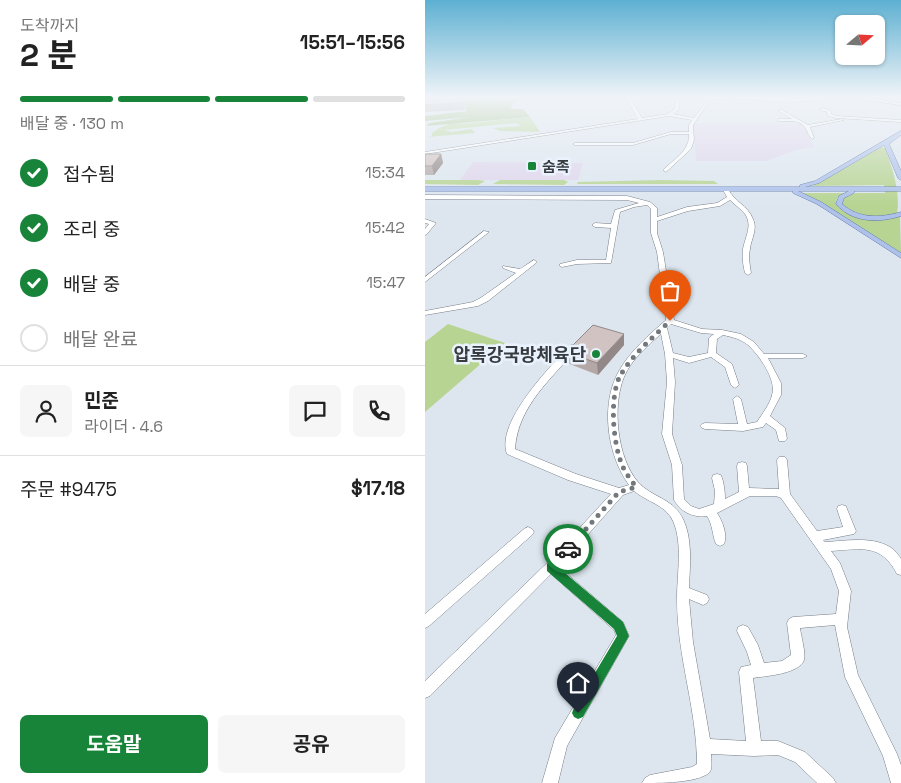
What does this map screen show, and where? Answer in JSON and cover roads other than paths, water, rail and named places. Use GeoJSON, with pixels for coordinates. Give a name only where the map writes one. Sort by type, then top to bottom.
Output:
{"type":"FeatureCollection","features":[{"type":"Feature","properties":{"kind":"main road"},"geometry":{"type":"LineString","coordinates":[[784,190],[817,182],[887,141],[900,137]]}},
{"type":"Feature","properties":{"kind":"main road"},"geometry":{"type":"LineString","coordinates":[[887,141],[887,147],[901,178]]}},
{"type":"Feature","properties":{"kind":"main road"},"geometry":{"type":"LineString","coordinates":[[425,189],[901,189]]}},
{"type":"Feature","properties":{"kind":"main road"},"geometry":{"type":"LineString","coordinates":[[859,189],[841,197],[839,204],[854,214],[870,218],[886,218],[901,214]]}},
{"type":"Feature","properties":{"kind":"main road"},"geometry":{"type":"LineString","coordinates":[[784,190],[813,199],[901,256]]}},
{"type":"Feature","properties":{"kind":"street"},"geometry":{"type":"LineString","coordinates":[[425,153],[559,133]]}},
{"type":"Feature","properties":{"kind":"street"},"geometry":{"type":"LineString","coordinates":[[575,144],[633,144],[663,133]]}},
{"type":"Feature","properties":{"kind":"street"},"geometry":{"type":"LineString","coordinates":[[666,170],[689,149],[692,133],[686,133]]}},
{"type":"Feature","properties":{"kind":"street"},"geometry":{"type":"LineString","coordinates":[[810,133],[812,138]]}},
{"type":"Feature","properties":{"kind":"street"},"geometry":{"type":"LineString","coordinates":[[726,190],[730,198],[749,215],[751,220],[753,230],[746,253],[748,273]]}},
{"type":"Feature","properties":{"kind":"street"},"geometry":{"type":"LineString","coordinates":[[426,198],[551,200],[634,198],[648,203],[653,208],[667,324],[671,382],[667,434],[677,465],[679,500],[687,510],[699,513],[744,494],[776,492],[785,494]]}},
{"type":"Feature","properties":{"kind":"street"},"geometry":{"type":"LineString","coordinates":[[496,205],[500,198]]}},
{"type":"Feature","properties":{"kind":"street"},"geometry":{"type":"LineString","coordinates":[[577,207],[579,198]]}},
{"type":"Feature","properties":{"kind":"street"},"geometry":{"type":"LineString","coordinates":[[654,220],[687,209],[718,205],[730,198]]}},
{"type":"Feature","properties":{"kind":"street"},"geometry":{"type":"LineString","coordinates":[[562,265],[577,262],[609,262],[614,226],[620,209],[648,203]]}},
{"type":"Feature","properties":{"kind":"street"},"geometry":{"type":"LineString","coordinates":[[425,221],[433,223],[425,233]]}},
{"type":"Feature","properties":{"kind":"street"},"geometry":{"type":"LineString","coordinates":[[595,226],[614,226]]}},
{"type":"Feature","properties":{"kind":"street"},"geometry":{"type":"LineString","coordinates":[[425,280],[486,232]]}},
{"type":"Feature","properties":{"kind":"street"},"geometry":{"type":"LineString","coordinates":[[425,313],[475,304],[485,299],[534,262]]}},
{"type":"Feature","properties":{"kind":"street"},"geometry":{"type":"LineString","coordinates":[[505,267],[521,272]]}},
{"type":"Feature","properties":{"kind":"street"},"geometry":{"type":"LineString","coordinates":[[667,324],[738,336],[751,344],[767,362],[777,383],[777,395],[766,418],[760,425],[743,428],[705,426]]}},
{"type":"Feature","properties":{"kind":"street"},"geometry":{"type":"LineString","coordinates":[[650,783],[694,774],[704,768],[704,746],[686,631],[685,558],[679,520],[673,511],[658,499],[636,487],[623,467],[617,449],[615,395],[620,376],[638,353],[667,324]]}},
{"type":"Feature","properties":{"kind":"street"},"geometry":{"type":"LineString","coordinates":[[712,354],[713,338],[722,332]]}},
{"type":"Feature","properties":{"kind":"street"},"geometry":{"type":"LineString","coordinates":[[578,342],[534,391],[509,438],[509,452],[564,474],[619,492]]}},
{"type":"Feature","properties":{"kind":"street"},"geometry":{"type":"LineString","coordinates":[[669,354],[689,360],[712,354],[729,366],[735,385]]}},
{"type":"Feature","properties":{"kind":"street"},"geometry":{"type":"LineString","coordinates":[[761,356],[803,356]]}},
{"type":"Feature","properties":{"kind":"street"},"geometry":{"type":"LineString","coordinates":[[737,399],[743,428]]}},
{"type":"Feature","properties":{"kind":"street"},"geometry":{"type":"LineString","coordinates":[[766,418],[780,428],[783,439]]}},
{"type":"Feature","properties":{"kind":"street"},"geometry":{"type":"LineString","coordinates":[[782,460],[785,494],[836,567],[845,591],[841,627],[853,677],[890,754],[899,783]]}},
{"type":"Feature","properties":{"kind":"street"},"geometry":{"type":"LineString","coordinates":[[742,466],[744,494]]}},
{"type":"Feature","properties":{"kind":"street"},"geometry":{"type":"LineString","coordinates":[[717,478],[720,492],[714,508],[720,540]]}},
{"type":"Feature","properties":{"kind":"street"},"geometry":{"type":"LineString","coordinates":[[425,691],[551,568],[619,492],[636,487]]}},
{"type":"Feature","properties":{"kind":"street"},"geometry":{"type":"LineString","coordinates":[[815,536],[850,531],[842,509]]}},
{"type":"Feature","properties":{"kind":"street"},"geometry":{"type":"LineString","coordinates":[[425,622],[528,532]]}},
{"type":"Feature","properties":{"kind":"street"},"geometry":{"type":"LineString","coordinates":[[823,548],[874,545],[889,551],[897,559],[901,570]]}},
{"type":"Feature","properties":{"kind":"street"},"geometry":{"type":"LineString","coordinates":[[550,783],[560,743],[623,636],[619,626],[551,568]]}},
{"type":"Feature","properties":{"kind":"street"},"geometry":{"type":"LineString","coordinates":[[684,591],[703,599]]}},
{"type":"Feature","properties":{"kind":"street"},"geometry":{"type":"LineString","coordinates":[[755,750],[746,672],[784,667],[798,658],[793,623],[842,619]]}},
{"type":"Feature","properties":{"kind":"street"},"geometry":{"type":"LineString","coordinates":[[743,631],[753,650],[759,670]]}},
{"type":"Feature","properties":{"kind":"street"},"geometry":{"type":"LineString","coordinates":[[704,746],[755,750],[778,748],[800,757],[829,783]]}},
{"type":"Feature","properties":{"kind":"place","name":"숨족"},"geometry":{"type":"Point","coordinates":[532,166]}},
{"type":"Feature","properties":{"kind":"place","name":"압록강국방체육단"},"geometry":{"type":"Point","coordinates":[596,354]}}]}
